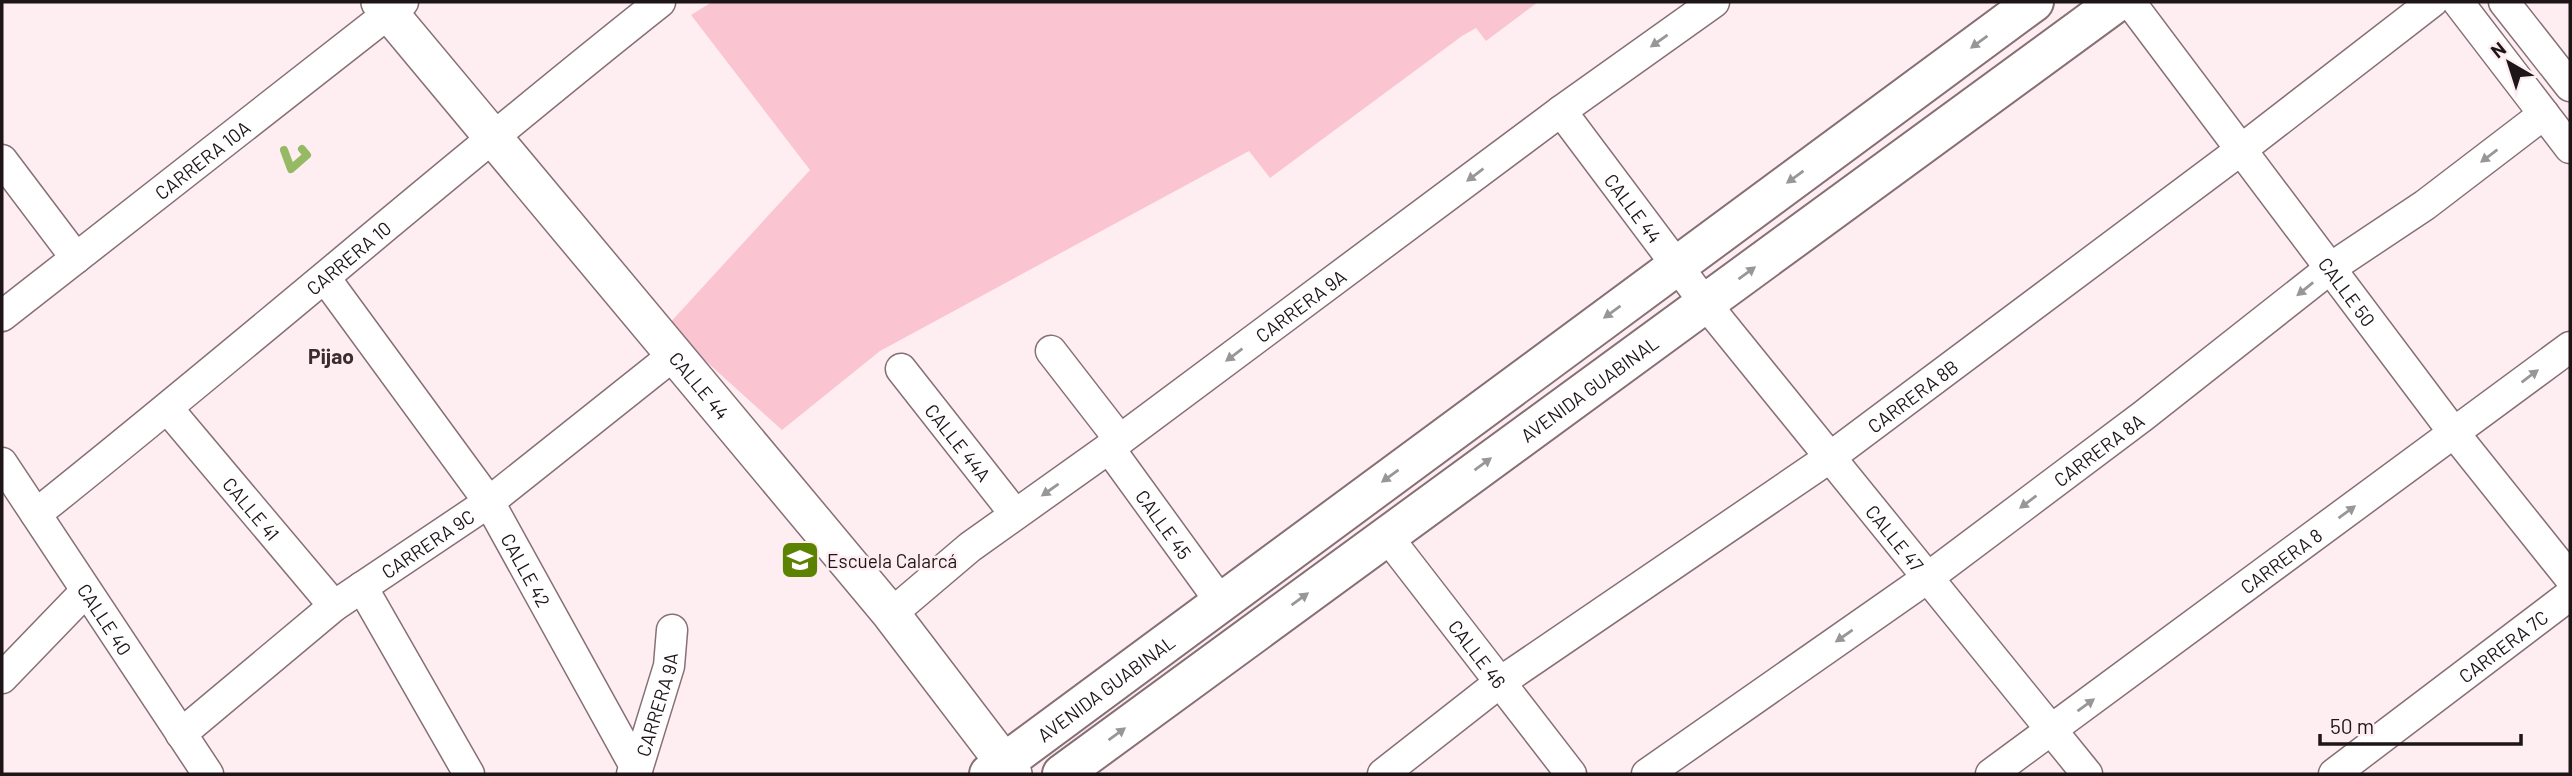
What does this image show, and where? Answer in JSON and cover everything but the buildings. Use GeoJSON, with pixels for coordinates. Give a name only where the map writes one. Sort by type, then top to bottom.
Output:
{"type":"FeatureCollection","features":[{"type":"Feature","properties":{"kind":"main road","name":"AVENIDA GUABINAL"},"geometry":{"type":"LineString","coordinates":[[1002,770],[1220,601],[2034,2]]}},
{"type":"Feature","properties":{"kind":"main road","name":"AVENIDA GUABINAL"},"geometry":{"type":"LineString","coordinates":[[1062,774],[2117,2]]}},
{"type":"Feature","properties":{"kind":"street","name":"CARRERA 10"},"geometry":{"type":"LineString","coordinates":[[36,514],[168,409],[492,135],[660,2]]}},
{"type":"Feature","properties":{"kind":"street","name":"CARRERA 9A"},"geometry":{"type":"LineString","coordinates":[[891,614],[970,547],[1115,444],[1561,111],[1714,2]]}},
{"type":"Feature","properties":{"kind":"street","name":"CALLE 50"},"geometry":{"type":"LineString","coordinates":[[2130,2],[2332,267],[2454,433],[2570,578]]}},
{"type":"Feature","properties":{"kind":"street","name":"CARRERA 8B"},"geometry":{"type":"LineString","coordinates":[[1383,774],[1499,683],[1829,458],[2242,149],[2432,2]]}},
{"type":"Feature","properties":{"kind":"street"},"geometry":{"type":"LineString","coordinates":[[2458,2],[2570,148]]}},
{"type":"Feature","properties":{"kind":"street"},"geometry":{"type":"LineString","coordinates":[[2504,2],[2570,86]]}},
{"type":"Feature","properties":{"kind":"street","name":"CALLE 44"},"geometry":{"type":"LineString","coordinates":[[390,5],[492,135],[891,614],[1002,770]]}},
{"type":"Feature","properties":{"kind":"street","name":"CARRERA 10A"},"geometry":{"type":"LineString","coordinates":[[2,316],[390,5]]}},
{"type":"Feature","properties":{"kind":"street","name":"CALLE 44"},"geometry":{"type":"LineString","coordinates":[[1561,111],[1705,303]]}},
{"type":"Feature","properties":{"kind":"street","name":"CARRERA 8A"},"geometry":{"type":"LineString","coordinates":[[1647,774],[1926,579],[2143,416],[2332,267],[2426,205],[2544,114]]}},
{"type":"Feature","properties":{"kind":"street"},"geometry":{"type":"LineString","coordinates":[[2,160],[76,258]]}},
{"type":"Feature","properties":{"kind":"street","name":"CALLE 42"},"geometry":{"type":"LineString","coordinates":[[325,278],[489,502],[635,772]]}},
{"type":"Feature","properties":{"kind":"street","name":"CALLE 47"},"geometry":{"type":"LineString","coordinates":[[1705,303],[1926,579],[2087,774]]}},
{"type":"Feature","properties":{"kind":"street","name":"CARRERA 8"},"geometry":{"type":"LineString","coordinates":[[1991,774],[2570,347]]}},
{"type":"Feature","properties":{"kind":"street","name":"CALLE 45"},"geometry":{"type":"LineString","coordinates":[[1051,351],[1220,601]]}},
{"type":"Feature","properties":{"kind":"street","name":"CARRERA 9C"},"geometry":{"type":"LineString","coordinates":[[181,734],[334,606],[685,367]]}},
{"type":"Feature","properties":{"kind":"street","name":"CALLE 44A"},"geometry":{"type":"LineString","coordinates":[[901,369],[1015,514]]}},
{"type":"Feature","properties":{"kind":"street","name":"CALLE 41"},"geometry":{"type":"LineString","coordinates":[[168,409],[334,606]]}},
{"type":"Feature","properties":{"kind":"street","name":"CALLE 40"},"geometry":{"type":"LineString","coordinates":[[2,463],[208,774]]}},
{"type":"Feature","properties":{"kind":"street","name":"CALLE 46"},"geometry":{"type":"LineString","coordinates":[[1386,535],[1571,774]]}},
{"type":"Feature","properties":{"kind":"street"},"geometry":{"type":"LineString","coordinates":[[362,587],[469,774]]}},
{"type":"Feature","properties":{"kind":"street"},"geometry":{"type":"LineString","coordinates":[[2,678],[86,591]]}},
{"type":"Feature","properties":{"kind":"street","name":"CARRERA 7C"},"geometry":{"type":"LineString","coordinates":[[2334,774],[2570,595]]}},
{"type":"Feature","properties":{"kind":"street","name":"CARRERA 9A"},"geometry":{"type":"LineString","coordinates":[[635,772],[669,666],[672,630]]}},
{"type":"Feature","properties":{"kind":"shaded area"},"geometry":{"type":"Polygon","coordinates":[[[712,2],[1538,2],[1486,41],[1476,28],[1462,36],[1270,178],[1249,151],[880,351],[782,430],[667,326],[810,170],[691,15],[712,2]]]}},
{"type":"Feature","properties":{"kind":"waterway"},"geometry":{"type":"LineString","coordinates":[[284,150],[291,169],[307,155],[302,149]]}},
{"type":"Feature","properties":{"kind":"place","name":"Escuela Calarcá"},"geometry":{"type":"Point","coordinates":[800,560]}},
{"type":"Feature","properties":{"kind":"district","name":"Pijao"},"geometry":{"type":"Point","coordinates":[331,355]}}]}
